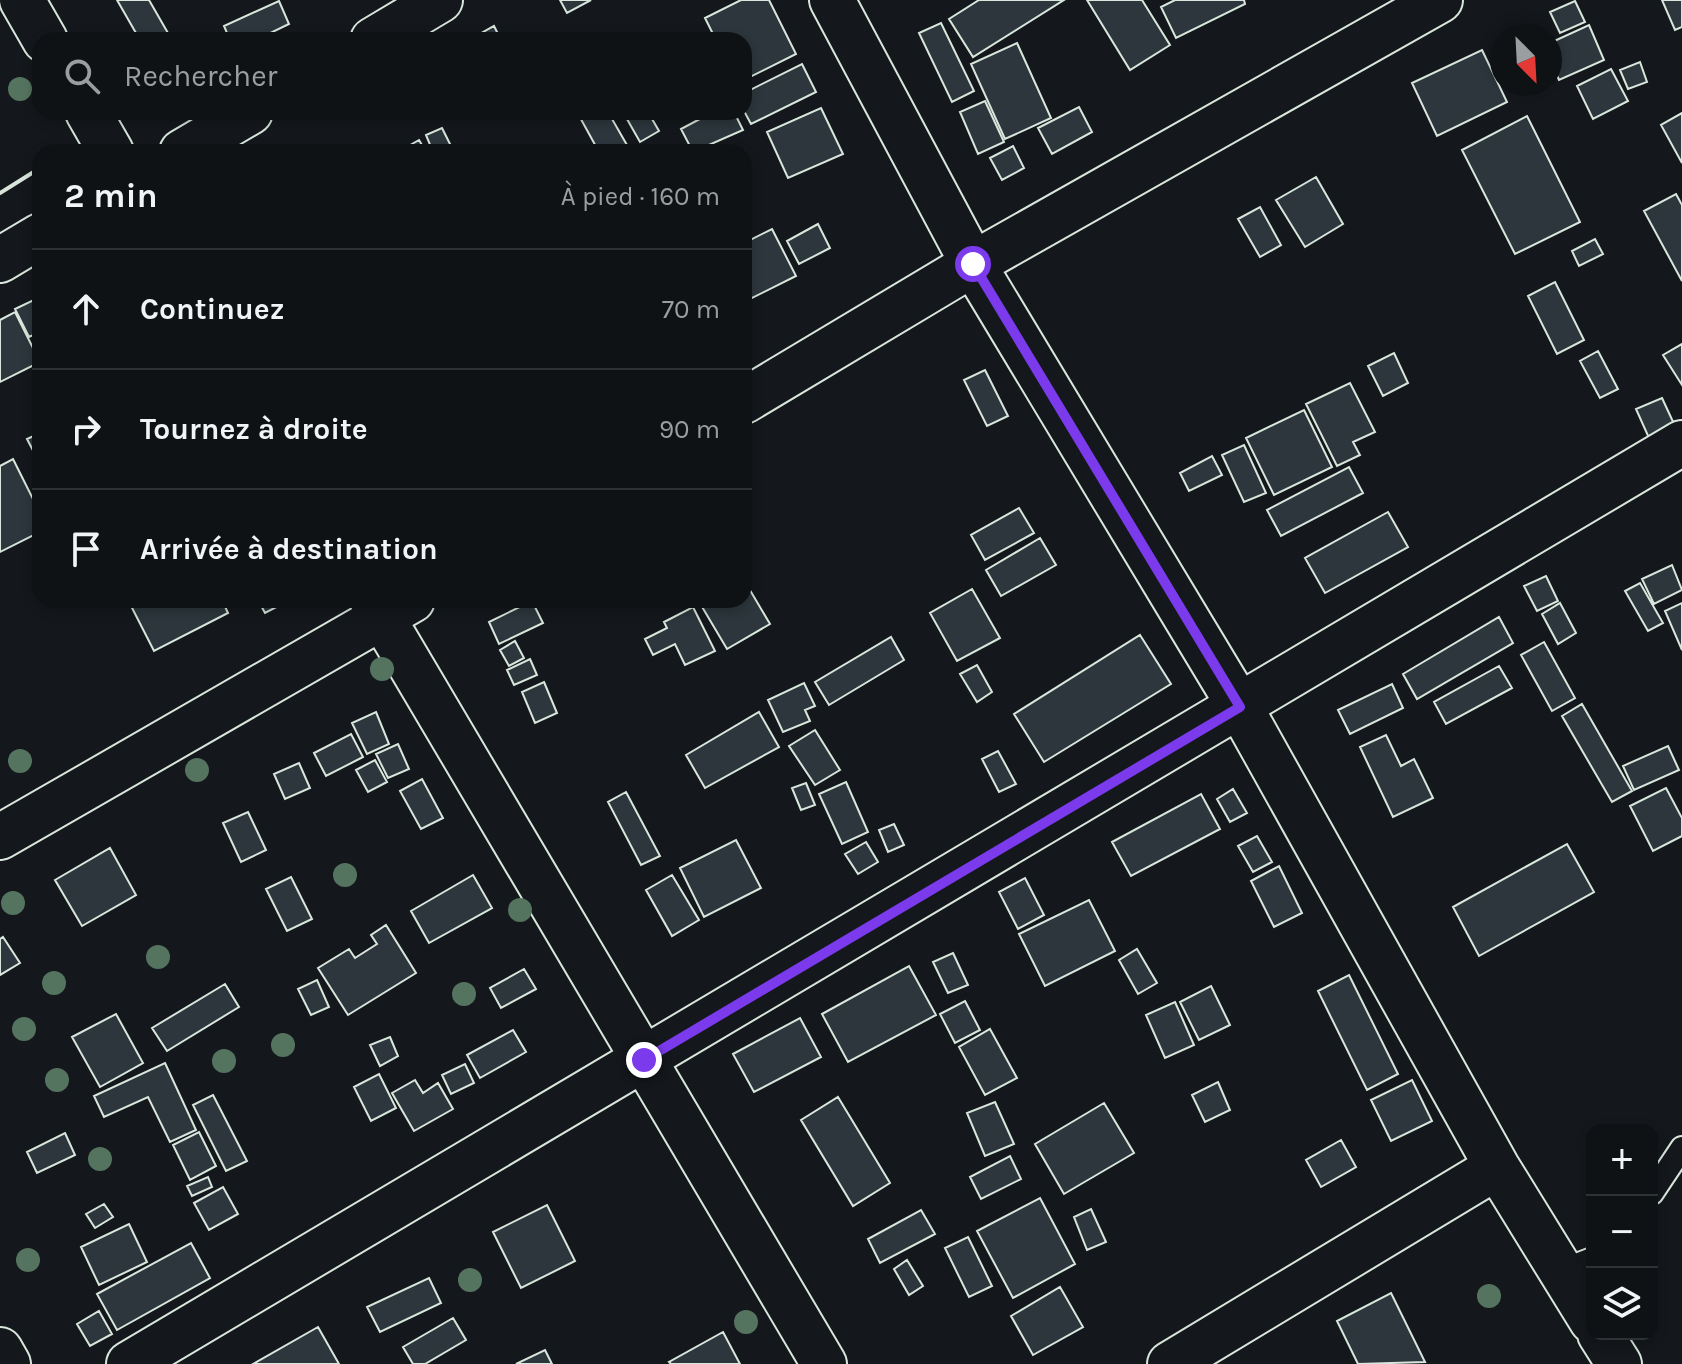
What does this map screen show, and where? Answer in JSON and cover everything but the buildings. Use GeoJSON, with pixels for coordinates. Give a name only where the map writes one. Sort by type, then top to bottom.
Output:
{"type":"FeatureCollection","features":[{"type":"Feature","properties":{"kind":"street"},"geometry":{"type":"LineString","coordinates":[[22,0],[40,32]]}},
{"type":"Feature","properties":{"kind":"street"},"geometry":{"type":"LineString","coordinates":[[386,32],[440,0]]}},
{"type":"Feature","properties":{"kind":"street"},"geometry":{"type":"LineString","coordinates":[[832,0],[973,264],[1240,707],[1497,1167],[1576,1265],[1586,1300]]}},
{"type":"Feature","properties":{"kind":"street"},"geometry":{"type":"LineString","coordinates":[[752,396],[973,264],[1440,0]]}},
{"type":"Feature","properties":{"kind":"street"},"geometry":{"type":"LineString","coordinates":[[93,120],[106,144]]}},
{"type":"Feature","properties":{"kind":"street"},"geometry":{"type":"LineString","coordinates":[[196,144],[236,120]]}},
{"type":"Feature","properties":{"kind":"street"},"geometry":{"type":"LineString","coordinates":[[0,260],[32,241]]}},
{"type":"Feature","properties":{"kind":"street"},"geometry":{"type":"LineString","coordinates":[[129,1364],[1682,443]]}},
{"type":"Feature","properties":{"kind":"street"},"geometry":{"type":"LineString","coordinates":[[0,837],[386,608]]}},
{"type":"Feature","properties":{"kind":"street"},"geometry":{"type":"LineString","coordinates":[[390,608],[644,1060],[824,1364]]}},
{"type":"Feature","properties":{"kind":"street"},"geometry":{"type":"LineString","coordinates":[[1170,1364],[1497,1167]]}},
{"type":"Feature","properties":{"kind":"street"},"geometry":{"type":"LineString","coordinates":[[1604,1340],[1619,1364]]}},
{"type":"Feature","properties":{"kind":"street"},"geometry":{"type":"LineString","coordinates":[[0,1350],[8,1364]]}},
{"type":"Feature","properties":{"kind":"lane"},"geometry":{"type":"LineString","coordinates":[[1658,1184],[1682,1148]]}},
{"type":"Feature","properties":{"kind":"wall"},"geometry":{"type":"LineString","coordinates":[[0,193],[32,173]]}},
{"type":"Feature","properties":{"kind":"route"},"geometry":{"type":"LineString","coordinates":[[644,1060],[1240,707],[973,264]]}}]}
